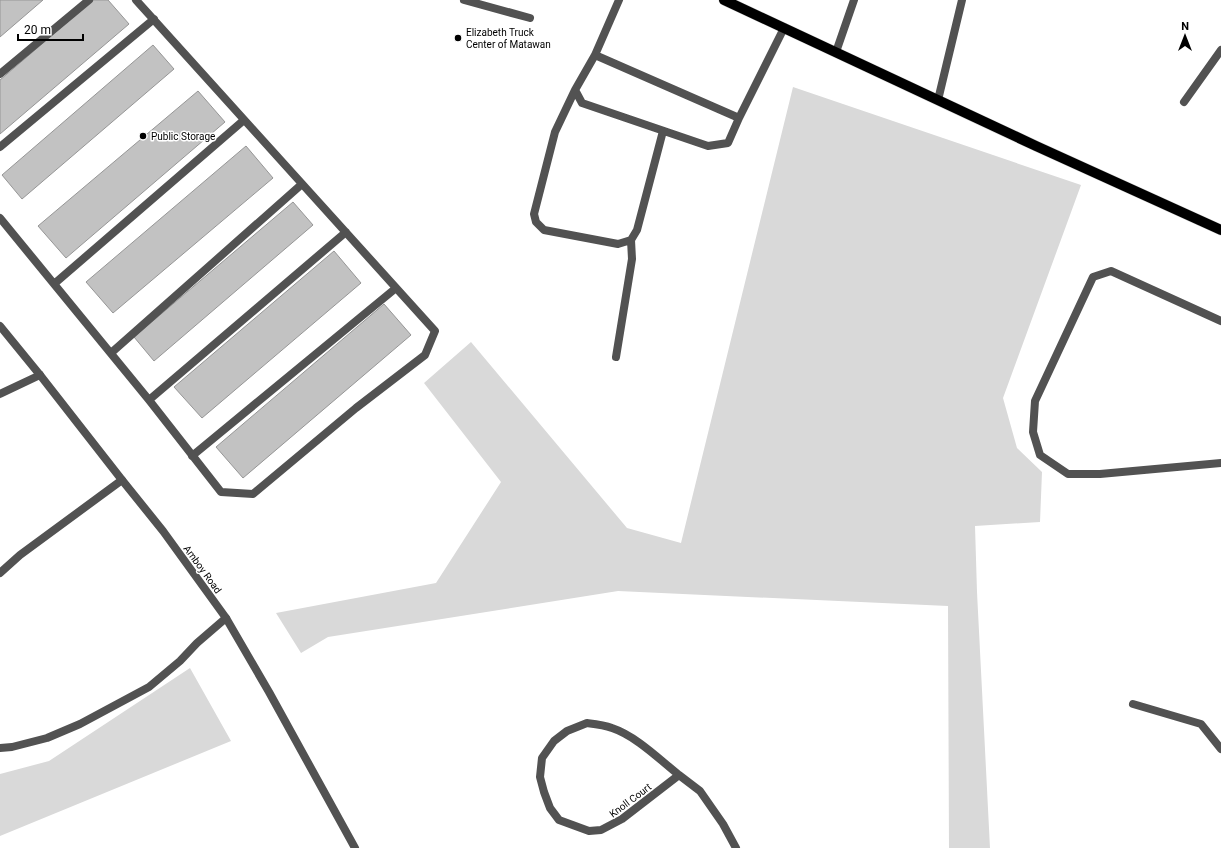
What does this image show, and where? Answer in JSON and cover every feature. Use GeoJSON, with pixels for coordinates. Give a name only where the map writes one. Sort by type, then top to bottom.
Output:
{"type":"FeatureCollection","features":[{"type":"Feature","properties":{"kind":"main road"},"geometry":{"type":"LineString","coordinates":[[727,1],[1221,230]]}},
{"type":"Feature","properties":{"kind":"street"},"geometry":{"type":"LineString","coordinates":[[0,74],[89,0]]}},
{"type":"Feature","properties":{"kind":"street"},"geometry":{"type":"LineString","coordinates":[[0,218],[149,400],[221,492],[253,494],[356,408],[425,355],[435,331],[136,0]]}},
{"type":"Feature","properties":{"kind":"street"},"geometry":{"type":"LineString","coordinates":[[464,0],[530,18]]}},
{"type":"Feature","properties":{"kind":"street"},"geometry":{"type":"LineString","coordinates":[[619,0],[595,55],[575,90],[555,132],[534,214],[536,222],[544,230],[618,244],[631,240]]}},
{"type":"Feature","properties":{"kind":"street"},"geometry":{"type":"LineString","coordinates":[[836,52],[854,0]]}},
{"type":"Feature","properties":{"kind":"street"},"geometry":{"type":"LineString","coordinates":[[938,100],[962,0]]}},
{"type":"Feature","properties":{"kind":"street"},"geometry":{"type":"LineString","coordinates":[[0,147],[154,19]]}},
{"type":"Feature","properties":{"kind":"street"},"geometry":{"type":"LineString","coordinates":[[575,90],[582,103],[708,146],[728,143],[784,28]]}},
{"type":"Feature","properties":{"kind":"street"},"geometry":{"type":"LineString","coordinates":[[1184,102],[1221,50]]}},
{"type":"Feature","properties":{"kind":"street"},"geometry":{"type":"LineString","coordinates":[[595,55],[739,118]]}},
{"type":"Feature","properties":{"kind":"street"},"geometry":{"type":"LineString","coordinates":[[54,284],[244,120]]}},
{"type":"Feature","properties":{"kind":"street"},"geometry":{"type":"LineString","coordinates":[[616,357],[632,260],[631,240],[637,230],[664,131]]}},
{"type":"Feature","properties":{"kind":"street"},"geometry":{"type":"LineString","coordinates":[[111,353],[302,184]]}},
{"type":"Feature","properties":{"kind":"street"},"geometry":{"type":"LineString","coordinates":[[149,400],[346,232]]}},
{"type":"Feature","properties":{"kind":"street"},"geometry":{"type":"LineString","coordinates":[[1221,321],[1111,271],[1093,277],[1035,401],[1033,432],[1040,455],[1068,474],[1100,474],[1221,463]]}},
{"type":"Feature","properties":{"kind":"street"},"geometry":{"type":"LineString","coordinates":[[192,456],[396,288]]}},
{"type":"Feature","properties":{"kind":"street","name":"Amboy Road"},"geometry":{"type":"LineString","coordinates":[[0,326],[163,531],[226,618],[273,699],[355,848]]}},
{"type":"Feature","properties":{"kind":"street"},"geometry":{"type":"LineString","coordinates":[[0,394],[40,375]]}},
{"type":"Feature","properties":{"kind":"street"},"geometry":{"type":"LineString","coordinates":[[0,573],[20,555],[122,480]]}},
{"type":"Feature","properties":{"kind":"street"},"geometry":{"type":"LineString","coordinates":[[0,748],[12,747],[47,738],[80,724],[149,687],[180,661],[197,642],[226,618]]}},
{"type":"Feature","properties":{"kind":"street"},"geometry":{"type":"LineString","coordinates":[[1133,704],[1201,724],[1221,749]]}},
{"type":"Feature","properties":{"kind":"street","name":"Knoll Court"},"geometry":{"type":"LineString","coordinates":[[679,775],[622,819],[601,830],[590,831],[559,820],[550,808],[540,777],[542,758],[554,742],[567,731],[587,723],[611,728],[624,733],[636,741],[700,791],[723,824],[736,848]]}},
{"type":"Feature","properties":{"kind":"shaded area"},"geometry":{"type":"Polygon","coordinates":[[[793,87],[1081,185],[1003,398],[1017,448],[1042,472],[1040,522],[975,526],[990,848],[949,848],[948,606],[618,591],[328,637],[301,653],[276,613],[436,583],[501,482],[424,383],[471,342],[627,528],[681,543],[793,87]]]}},
{"type":"Feature","properties":{"kind":"shaded area"},"geometry":{"type":"Polygon","coordinates":[[[190,668],[231,741],[0,836],[0,774],[49,761],[190,668]]]}},
{"type":"Feature","properties":{"kind":"building"},"geometry":{"type":"Polygon","coordinates":[[[0,0],[43,0],[0,37],[0,0]]]}},
{"type":"Feature","properties":{"kind":"building"},"geometry":{"type":"Polygon","coordinates":[[[93,0],[108,0],[129,24],[0,134],[0,80],[93,0]]]}},
{"type":"Feature","properties":{"kind":"building"},"geometry":{"type":"Polygon","coordinates":[[[153,45],[174,69],[22,199],[2,175],[153,45]]]}},
{"type":"Feature","properties":{"kind":"building"},"geometry":{"type":"Polygon","coordinates":[[[198,91],[225,122],[66,258],[38,226],[198,91]]]}},
{"type":"Feature","properties":{"kind":"building"},"geometry":{"type":"Polygon","coordinates":[[[246,146],[273,178],[113,313],[86,282],[246,146]]]}},
{"type":"Feature","properties":{"kind":"building"},"geometry":{"type":"Polygon","coordinates":[[[293,202],[313,225],[154,361],[134,337],[293,202]]]}},
{"type":"Feature","properties":{"kind":"building"},"geometry":{"type":"Polygon","coordinates":[[[334,251],[361,283],[202,418],[174,387],[334,251]]]}},
{"type":"Feature","properties":{"kind":"building"},"geometry":{"type":"Polygon","coordinates":[[[384,304],[411,335],[243,478],[216,447],[384,304]]]}},
{"type":"Feature","properties":{"kind":"place","name":"Elizabeth Truck Center of Matawan"},"geometry":{"type":"Point","coordinates":[458,38]}},
{"type":"Feature","properties":{"kind":"place","name":"Public Storage"},"geometry":{"type":"Point","coordinates":[143,136]}}]}
